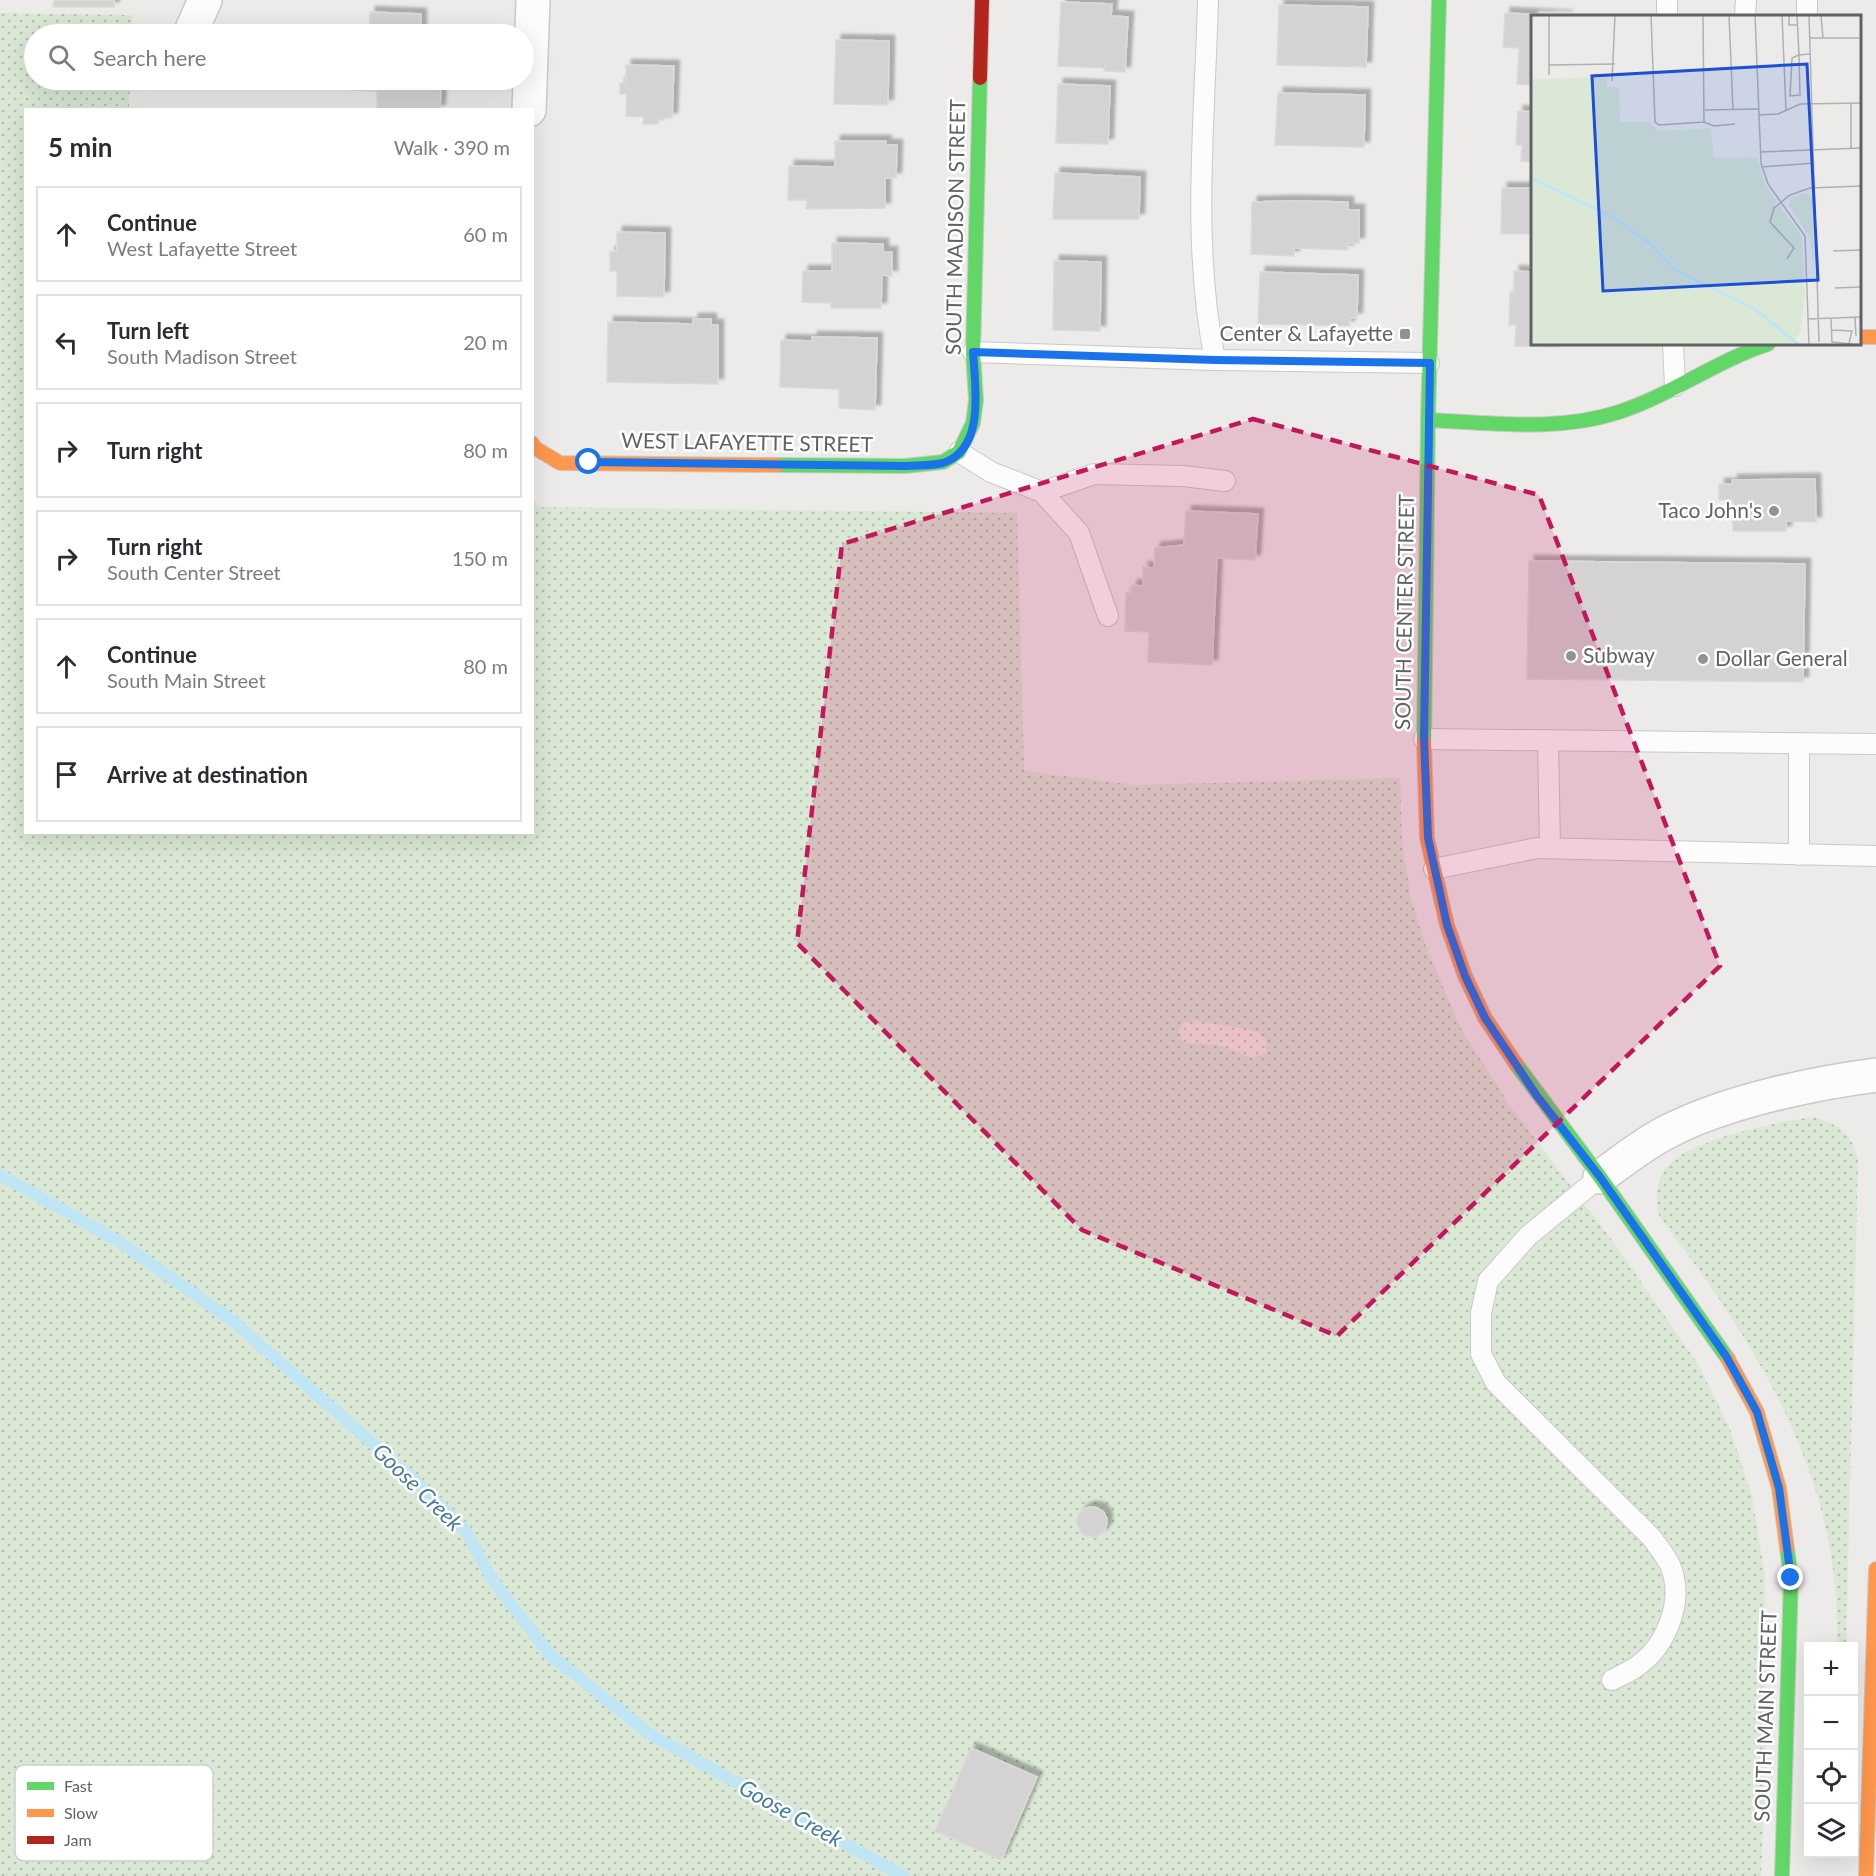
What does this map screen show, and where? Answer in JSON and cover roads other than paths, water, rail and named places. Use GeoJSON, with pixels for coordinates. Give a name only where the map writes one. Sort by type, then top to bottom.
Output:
{"type":"FeatureCollection","features":[{"type":"Feature","properties":{"kind":"main road","name":"SOUTH MADISON STREET"},"geometry":{"type":"LineString","coordinates":[[959,452],[968,438],[975,412],[973,352],[982,0]]}},
{"type":"Feature","properties":{"kind":"main road","name":"SOUTH CENTER STREET"},"geometry":{"type":"LineString","coordinates":[[1439,0],[1428,420],[1424,739],[1428,838],[1447,925],[1465,976],[1485,1018],[1537,1096],[1600,1177]]}},
{"type":"Feature","properties":{"kind":"main road"},"geometry":{"type":"LineString","coordinates":[[1428,420],[1574,421],[1618,412],[1736,353],[1764,345]]}},
{"type":"Feature","properties":{"kind":"main road","name":"WEST LAFAYETTE STREET"},"geometry":{"type":"LineString","coordinates":[[534,446],[560,463],[905,466],[943,462],[959,452]]}},
{"type":"Feature","properties":{"kind":"main road","name":"SOUTH MAIN STREET"},"geometry":{"type":"LineString","coordinates":[[1600,1177],[1726,1356],[1757,1412],[1779,1488],[1791,1578],[1782,1876]]}},
{"type":"Feature","properties":{"kind":"main road"},"geometry":{"type":"LineString","coordinates":[[1866,1876],[1876,1569]]}},
{"type":"Feature","properties":{"kind":"street"},"geometry":{"type":"LineString","coordinates":[[194,24],[205,0]]}},
{"type":"Feature","properties":{"kind":"street"},"geometry":{"type":"LineString","coordinates":[[532,24],[533,0]]}},
{"type":"Feature","properties":{"kind":"street"},"geometry":{"type":"LineString","coordinates":[[529,108],[530,90]]}},
{"type":"Feature","properties":{"kind":"street"},"geometry":{"type":"LineString","coordinates":[[1600,1177],[1669,1131],[1715,1111],[1783,1093],[1876,1075]]}},
{"type":"Feature","properties":{"kind":"lane"},"geometry":{"type":"LineString","coordinates":[[1208,0],[1201,259],[1205,313],[1215,360]]}},
{"type":"Feature","properties":{"kind":"lane"},"geometry":{"type":"LineString","coordinates":[[1745,15],[1746,0]]}},
{"type":"Feature","properties":{"kind":"lane"},"geometry":{"type":"LineString","coordinates":[[1673,345],[1674,386]]}},
{"type":"Feature","properties":{"kind":"lane"},"geometry":{"type":"LineString","coordinates":[[973,352],[1215,360],[1430,363]]}},
{"type":"Feature","properties":{"kind":"lane"},"geometry":{"type":"LineString","coordinates":[[959,452],[991,472],[1042,492],[1079,533],[1107,616]]}},
{"type":"Feature","properties":{"kind":"lane"},"geometry":{"type":"LineString","coordinates":[[1042,492],[1094,474],[1183,476],[1225,481]]}},
{"type":"Feature","properties":{"kind":"lane"},"geometry":{"type":"LineString","coordinates":[[1424,739],[1876,744]]}},
{"type":"Feature","properties":{"kind":"lane"},"geometry":{"type":"LineString","coordinates":[[1548,740],[1550,848]]}},
{"type":"Feature","properties":{"kind":"lane"},"geometry":{"type":"LineString","coordinates":[[1799,743],[1799,855]]}},
{"type":"Feature","properties":{"kind":"lane"},"geometry":{"type":"LineString","coordinates":[[1434,869],[1537,848],[1876,856]]}},
{"type":"Feature","properties":{"kind":"lane"},"geometry":{"type":"LineString","coordinates":[[1600,1177],[1528,1236],[1488,1281],[1481,1313],[1481,1354],[1496,1383],[1652,1538],[1670,1565],[1677,1593],[1669,1627],[1657,1649],[1637,1667],[1612,1680]]}},
{"type":"Feature","properties":{"kind":"waterway","name":"Goose Creek"},"geometry":{"type":"LineString","coordinates":[[0,1175],[120,1242],[234,1322],[419,1484],[465,1530],[492,1579],[549,1654],[650,1734],[903,1876]]}},
{"type":"Feature","properties":{"kind":"place","name":"Center & Lafayette"},"geometry":{"type":"Point","coordinates":[1405,334]}},
{"type":"Feature","properties":{"kind":"place","name":"Taco John's"},"geometry":{"type":"Point","coordinates":[1774,511]}},
{"type":"Feature","properties":{"kind":"place","name":"Subway"},"geometry":{"type":"Point","coordinates":[1571,656]}},
{"type":"Feature","properties":{"kind":"place","name":"Dollar General"},"geometry":{"type":"Point","coordinates":[1703,659]}}]}
